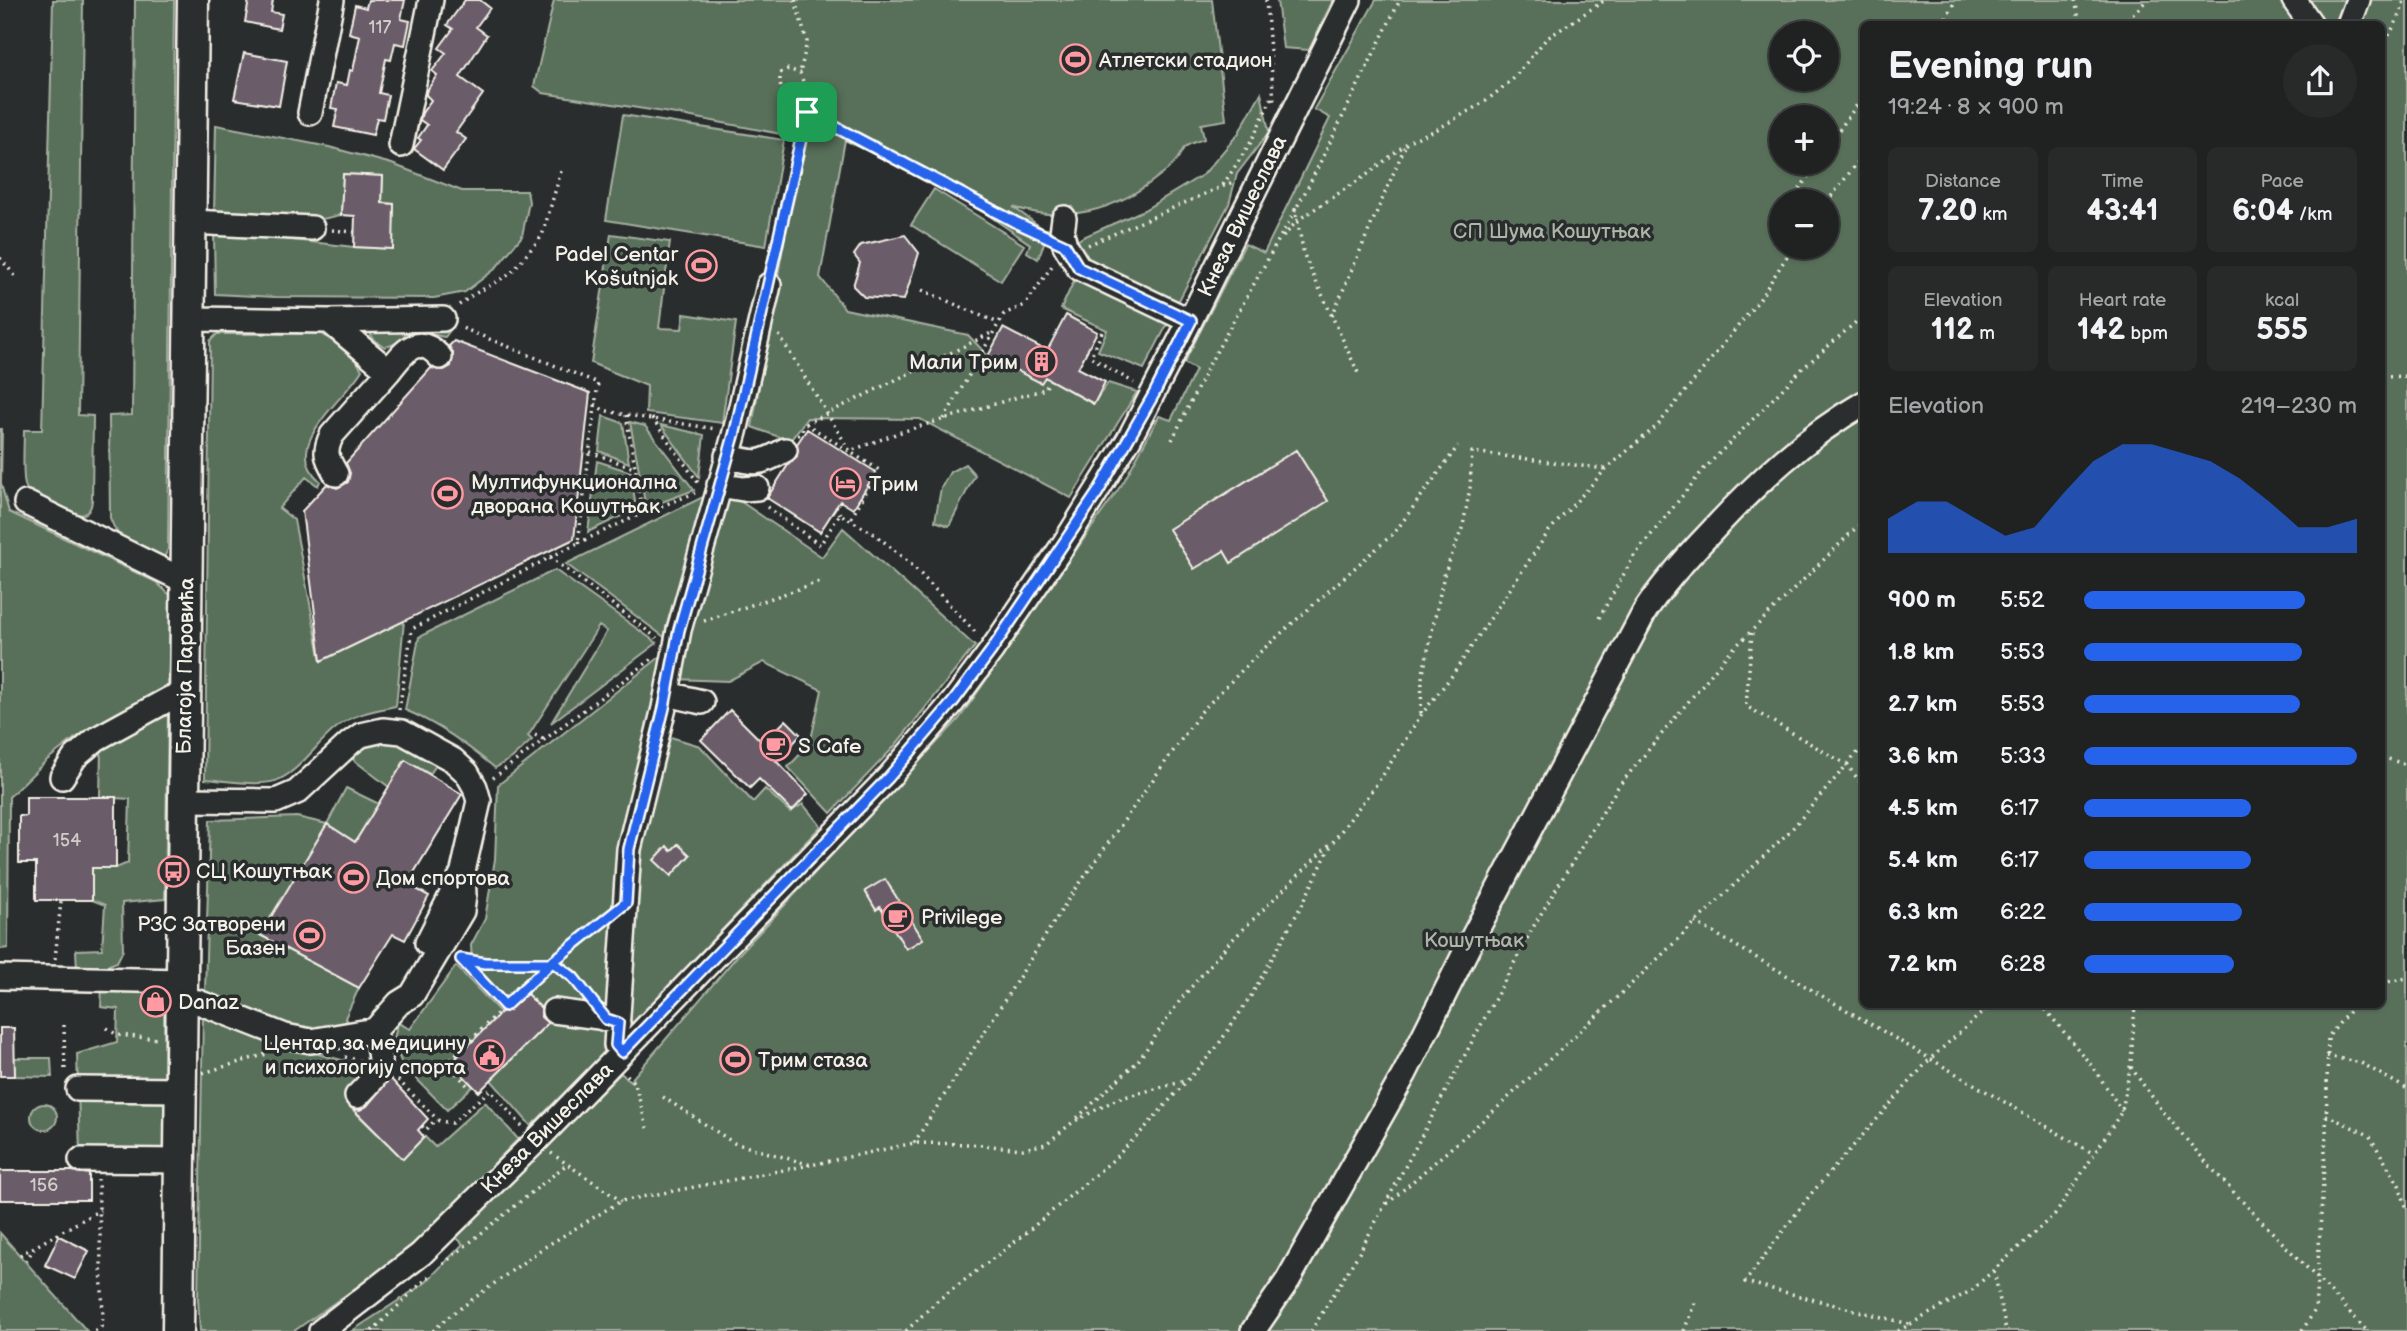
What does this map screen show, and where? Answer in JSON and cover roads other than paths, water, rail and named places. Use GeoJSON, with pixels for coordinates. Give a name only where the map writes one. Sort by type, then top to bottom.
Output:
{"type":"FeatureCollection","features":[{"type":"Feature","properties":{"kind":"main road","name":"Благоја Паровића"},"geometry":{"type":"LineString","coordinates":[[176,1330],[181,1161],[190,1082],[183,990],[183,800],[193,0]]}},
{"type":"Feature","properties":{"kind":"street"},"geometry":{"type":"LineString","coordinates":[[310,113],[332,0]]}},
{"type":"Feature","properties":{"kind":"street"},"geometry":{"type":"LineString","coordinates":[[401,145],[431,0]]}},
{"type":"Feature","properties":{"kind":"street","name":"Кнеза Вишеслава"},"geometry":{"type":"LineString","coordinates":[[321,1331],[421,1254],[621,1059],[889,777],[953,702],[991,651],[1098,492],[1154,394],[1349,0]]}},
{"type":"Feature","properties":{"kind":"street"},"geometry":{"type":"LineString","coordinates":[[2294,0],[2309,21]]}},
{"type":"Feature","properties":{"kind":"street"},"geometry":{"type":"LineString","coordinates":[[2350,21],[2358,0]]}},
{"type":"Feature","properties":{"kind":"street"},"geometry":{"type":"LineString","coordinates":[[1064,218],[1062,233],[1067,249],[1079,268],[1191,321]]}},
{"type":"Feature","properties":{"kind":"street"},"geometry":{"type":"LineString","coordinates":[[191,222],[312,228]]}},
{"type":"Feature","properties":{"kind":"street"},"geometry":{"type":"LineString","coordinates":[[621,1059],[612,1021],[626,903],[629,849],[667,694],[675,640],[708,488],[727,456],[735,432],[769,285]]}},
{"type":"Feature","properties":{"kind":"street"},"geometry":{"type":"LineString","coordinates":[[190,319],[329,321],[443,318]]}},
{"type":"Feature","properties":{"kind":"street"},"geometry":{"type":"LineString","coordinates":[[329,321],[388,371]]}},
{"type":"Feature","properties":{"kind":"street"},"geometry":{"type":"LineString","coordinates":[[336,474],[330,465],[326,446],[332,435],[402,354],[423,344],[440,357]]}},
{"type":"Feature","properties":{"kind":"street"},"geometry":{"type":"LineString","coordinates":[[1253,1331],[1288,1280],[1405,1073],[1473,937],[1645,611],[1665,581],[1758,482],[1813,435],[1860,406]]}},
{"type":"Feature","properties":{"kind":"street"},"geometry":{"type":"LineString","coordinates":[[727,456],[743,461],[764,462],[785,450]]}},
{"type":"Feature","properties":{"kind":"street"},"geometry":{"type":"LineString","coordinates":[[708,488],[750,489],[764,462]]}},
{"type":"Feature","properties":{"kind":"street"},"geometry":{"type":"LineString","coordinates":[[26,503],[187,582]]}},
{"type":"Feature","properties":{"kind":"street"},"geometry":{"type":"LineString","coordinates":[[667,694],[702,702]]}},
{"type":"Feature","properties":{"kind":"street"},"geometry":{"type":"LineString","coordinates":[[62,777],[75,757],[96,740],[171,698],[185,697]]}},
{"type":"Feature","properties":{"kind":"street"},"geometry":{"type":"LineString","coordinates":[[0,977],[183,990],[198,1002],[285,1036],[310,1041],[375,1030],[399,1003],[412,995],[462,911],[463,871],[477,818],[478,801],[475,787],[467,773],[453,760],[396,730],[383,730],[361,735],[288,797],[276,801],[183,800]]}},
{"type":"Feature","properties":{"kind":"street"},"geometry":{"type":"LineString","coordinates":[[554,1011],[612,1021]]}},
{"type":"Feature","properties":{"kind":"street"},"geometry":{"type":"LineString","coordinates":[[357,1096],[376,1077],[381,1065],[375,1030]]}},
{"type":"Feature","properties":{"kind":"street"},"geometry":{"type":"LineString","coordinates":[[71,1080],[190,1082]]}},
{"type":"Feature","properties":{"kind":"street"},"geometry":{"type":"LineString","coordinates":[[89,1160],[181,1161]]}},
{"type":"Feature","properties":{"kind":"place","name":"Атлетски стадион"},"geometry":{"type":"Point","coordinates":[1076,60]}},
{"type":"Feature","properties":{"kind":"place","name":"Padel Centar Košutnjak"},"geometry":{"type":"Point","coordinates":[701,266]}},
{"type":"Feature","properties":{"kind":"place","name":"Мали Трим"},"geometry":{"type":"Point","coordinates":[1041,362]}},
{"type":"Feature","properties":{"kind":"place","name":"Трим"},"geometry":{"type":"Point","coordinates":[846,484]}},
{"type":"Feature","properties":{"kind":"place","name":"Мултифункционална дворана Кошутњак"},"geometry":{"type":"Point","coordinates":[448,494]}},
{"type":"Feature","properties":{"kind":"place","name":"S Cafe"},"geometry":{"type":"Point","coordinates":[775,746]}},
{"type":"Feature","properties":{"kind":"place","name":"СЦ Кошутњак"},"geometry":{"type":"Point","coordinates":[173,871]}},
{"type":"Feature","properties":{"kind":"place","name":"Дом спортова"},"geometry":{"type":"Point","coordinates":[353,878]}},
{"type":"Feature","properties":{"kind":"place","name":"Privilege"},"geometry":{"type":"Point","coordinates":[898,917]}},
{"type":"Feature","properties":{"kind":"place","name":"РЗС Затворени Базен"},"geometry":{"type":"Point","coordinates":[309,936]}},
{"type":"Feature","properties":{"kind":"place","name":"Danaz"},"geometry":{"type":"Point","coordinates":[155,1002]}},
{"type":"Feature","properties":{"kind":"place","name":"Центар за медицину и психологију спорта"},"geometry":{"type":"Point","coordinates":[489,1055]}},
{"type":"Feature","properties":{"kind":"place","name":"Трим стаза"},"geometry":{"type":"Point","coordinates":[735,1060]}},
{"type":"Feature","properties":{"kind":"park label","name":"СП Шума Кошутњак"},"geometry":{"type":"Point","coordinates":[1552,231]}},
{"type":"Feature","properties":{"kind":"park label","name":"Кошутњак"},"geometry":{"type":"Point","coordinates":[1474,940]}}]}
